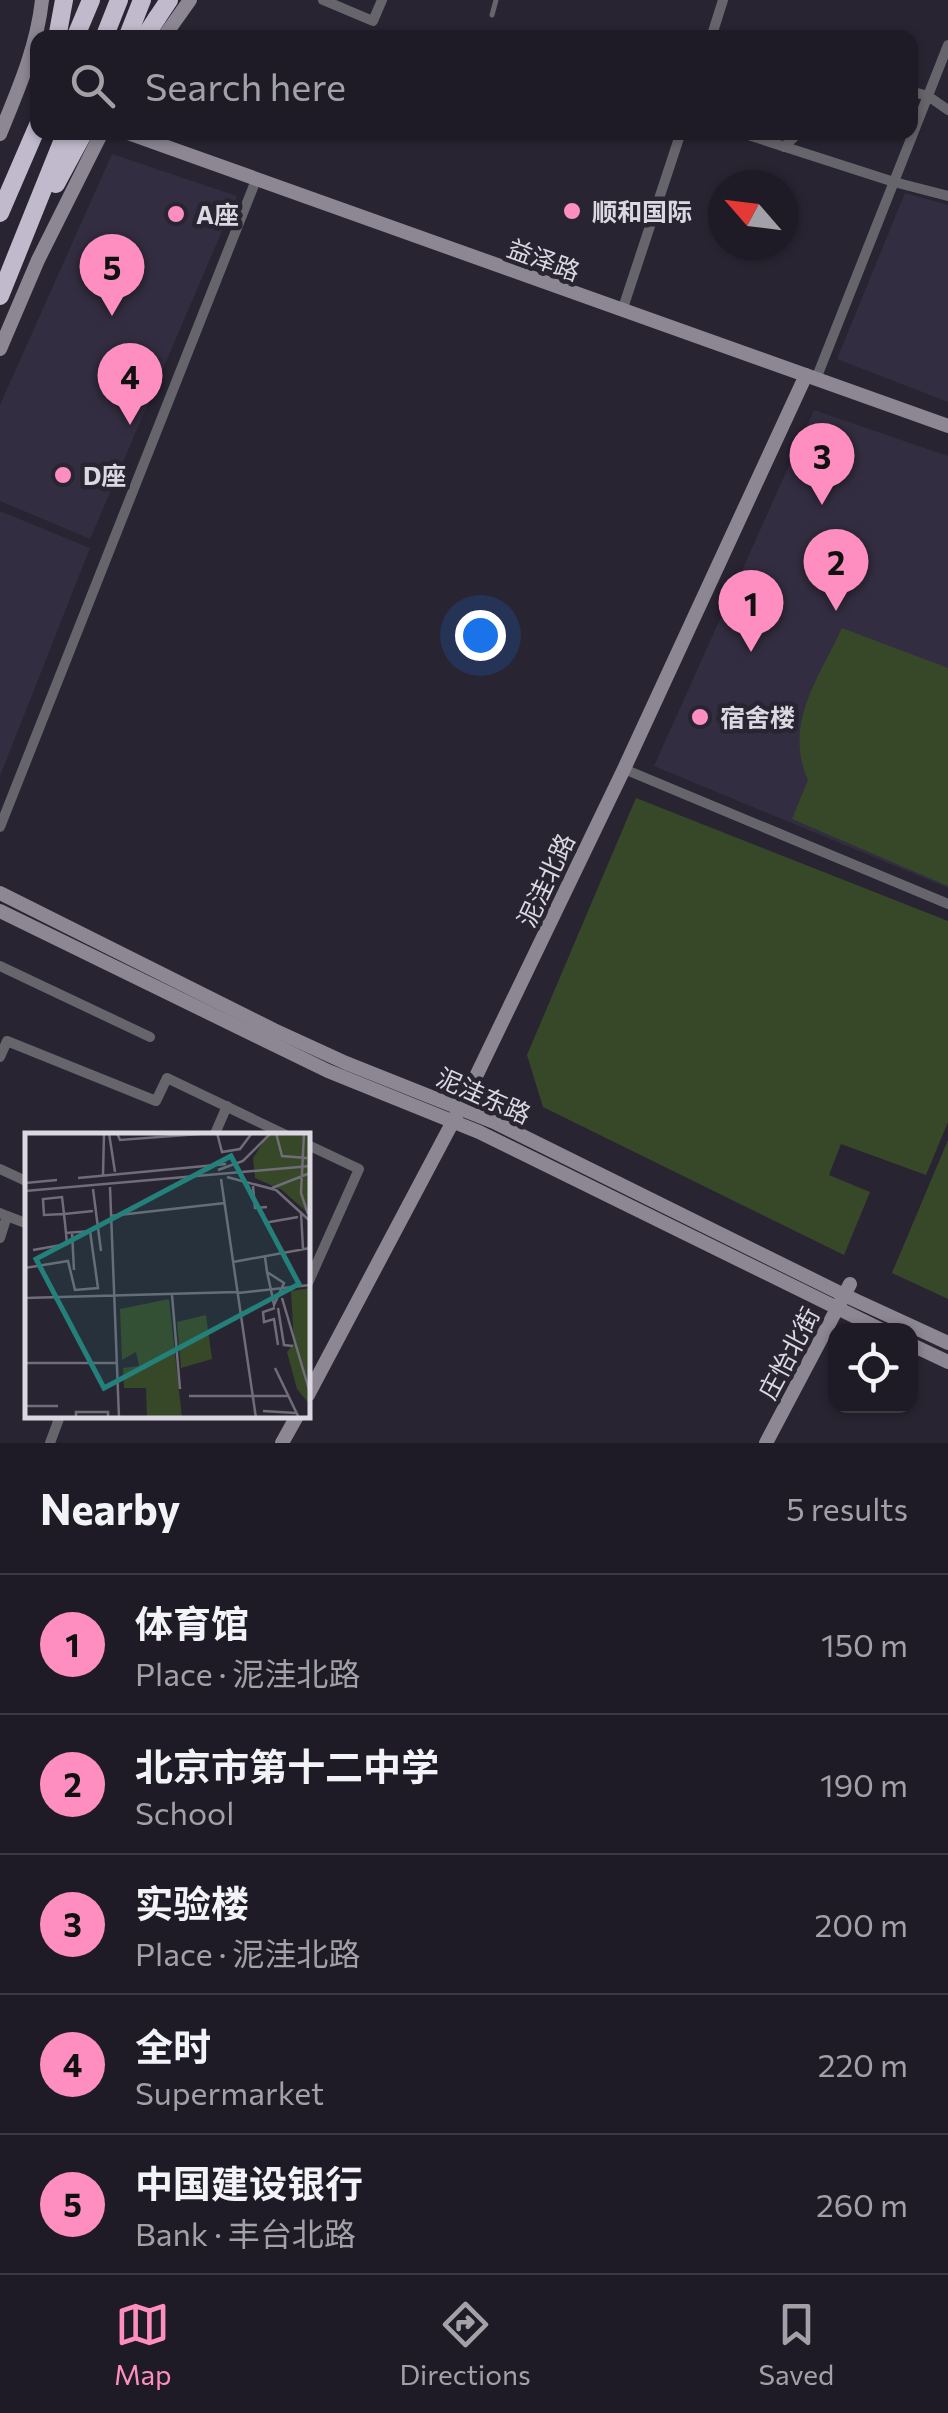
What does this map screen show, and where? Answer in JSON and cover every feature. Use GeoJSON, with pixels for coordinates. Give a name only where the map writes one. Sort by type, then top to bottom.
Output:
{"type":"FeatureCollection","features":[{"type":"Feature","properties":{"kind":"highway"},"geometry":{"type":"LineString","coordinates":[[58,30],[64,0]]}},
{"type":"Feature","properties":{"kind":"highway"},"geometry":{"type":"LineString","coordinates":[[77,30],[90,0]]}},
{"type":"Feature","properties":{"kind":"highway"},"geometry":{"type":"LineString","coordinates":[[107,30],[119,0]]}},
{"type":"Feature","properties":{"kind":"highway"},"geometry":{"type":"LineString","coordinates":[[129,30],[142,0]]}},
{"type":"Feature","properties":{"kind":"highway"},"geometry":{"type":"LineString","coordinates":[[149,30],[157,18],[178,2]]}},
{"type":"Feature","properties":{"kind":"highway"},"geometry":{"type":"LineString","coordinates":[[0,213],[31,140]]}},
{"type":"Feature","properties":{"kind":"highway"},"geometry":{"type":"LineString","coordinates":[[0,296],[63,140]]}},
{"type":"Feature","properties":{"kind":"highway"},"geometry":{"type":"LineString","coordinates":[[22,245],[80,140]]}},
{"type":"Feature","properties":{"kind":"street"},"geometry":{"type":"LineString","coordinates":[[37,30],[42,0]]}},
{"type":"Feature","properties":{"kind":"street"},"geometry":{"type":"LineString","coordinates":[[323,0],[373,20],[382,0]]}},
{"type":"Feature","properties":{"kind":"street"},"geometry":{"type":"LineString","coordinates":[[714,30],[723,0]]}},
{"type":"Feature","properties":{"kind":"street"},"geometry":{"type":"LineString","coordinates":[[167,30],[178,2]]}},
{"type":"Feature","properties":{"kind":"street"},"geometry":{"type":"LineString","coordinates":[[918,121],[948,45]]}},
{"type":"Feature","properties":{"kind":"street"},"geometry":{"type":"LineString","coordinates":[[0,134],[30,55]]}},
{"type":"Feature","properties":{"kind":"street"},"geometry":{"type":"LineString","coordinates":[[918,93],[948,110]]}},
{"type":"Feature","properties":{"kind":"street"},"geometry":{"type":"LineString","coordinates":[[0,349],[38,260],[98,140]]}},
{"type":"Feature","properties":{"kind":"street","name":"益泽路"},"geometry":{"type":"LineString","coordinates":[[147,140],[948,426]]}},
{"type":"Feature","properties":{"kind":"street"},"geometry":{"type":"LineString","coordinates":[[622,311],[679,140]]}},
{"type":"Feature","properties":{"kind":"street"},"geometry":{"type":"LineString","coordinates":[[762,140],[948,196]]}},
{"type":"Feature","properties":{"kind":"street"},"geometry":{"type":"LineString","coordinates":[[784,148],[792,140]]}},
{"type":"Feature","properties":{"kind":"street"},"geometry":{"type":"LineString","coordinates":[[811,377],[911,140]]}},
{"type":"Feature","properties":{"kind":"street"},"geometry":{"type":"LineString","coordinates":[[0,827],[256,180]]}},
{"type":"Feature","properties":{"kind":"street","name":"泥洼北路"},"geometry":{"type":"LineString","coordinates":[[310,1391],[457,1114],[811,377]]}},
{"type":"Feature","properties":{"kind":"street"},"geometry":{"type":"LineString","coordinates":[[624,769],[948,904]]}},
{"type":"Feature","properties":{"kind":"street","name":"泥洼东路"},"geometry":{"type":"LineString","coordinates":[[0,893],[346,1063],[948,1343]]}},
{"type":"Feature","properties":{"kind":"street","name":"泥洼东路"},"geometry":{"type":"LineString","coordinates":[[0,911],[328,1071],[457,1114]]}},
{"type":"Feature","properties":{"kind":"street"},"geometry":{"type":"LineString","coordinates":[[0,966],[150,1037]]}},
{"type":"Feature","properties":{"kind":"street"},"geometry":{"type":"LineString","coordinates":[[0,1057],[7,1041],[156,1101],[167,1078],[282,1133]]}},
{"type":"Feature","properties":{"kind":"street"},"geometry":{"type":"LineString","coordinates":[[215,1133],[227,1106]]}},
{"type":"Feature","properties":{"kind":"street"},"geometry":{"type":"LineString","coordinates":[[310,1146],[359,1169],[310,1279]]}},
{"type":"Feature","properties":{"kind":"street"},"geometry":{"type":"LineString","coordinates":[[0,1169],[25,1181]]}},
{"type":"Feature","properties":{"kind":"street"},"geometry":{"type":"LineString","coordinates":[[0,1238],[4,1214]]}},
{"type":"Feature","properties":{"kind":"street","name":"泥洼东路"},"geometry":{"type":"LineString","coordinates":[[844,1296],[874,1323]]}},
{"type":"Feature","properties":{"kind":"street","name":"庄怡北街"},"geometry":{"type":"LineString","coordinates":[[766,1443],[844,1296]]}},
{"type":"Feature","properties":{"kind":"street"},"geometry":{"type":"LineString","coordinates":[[918,1348],[948,1362]]}},
{"type":"Feature","properties":{"kind":"street"},"geometry":{"type":"LineString","coordinates":[[50,1443],[59,1418]]}},
{"type":"Feature","properties":{"kind":"street"},"geometry":{"type":"LineString","coordinates":[[282,1443],[296,1418]]}},
{"type":"Feature","properties":{"kind":"lane"},"geometry":{"type":"LineString","coordinates":[[492,15],[496,0]]}},
{"type":"Feature","properties":{"kind":"shaded area"},"geometry":{"type":"Polygon","coordinates":[[[112,154],[237,196],[90,539],[0,501],[0,405],[112,154]]]}},
{"type":"Feature","properties":{"kind":"shaded area"},"geometry":{"type":"Polygon","coordinates":[[[905,193],[948,205],[948,402],[837,359],[905,193]]]}},
{"type":"Feature","properties":{"kind":"shaded area"},"geometry":{"type":"Polygon","coordinates":[[[814,410],[948,456],[948,888],[654,766],[814,410]]]}},
{"type":"Feature","properties":{"kind":"shaded area"},"geometry":{"type":"Polygon","coordinates":[[[0,511],[90,548],[0,776],[0,511]]]}},
{"type":"Feature","properties":{"kind":"green space"},"geometry":{"type":"Polygon","coordinates":[[[842,628],[948,668],[948,886],[792,819],[808,780],[801,759],[802,720],[842,628]]]}},
{"type":"Feature","properties":{"kind":"green space"},"geometry":{"type":"Polygon","coordinates":[[[636,798],[948,921],[948,1122],[926,1175],[841,1144],[829,1175],[870,1192],[844,1255],[543,1107],[527,1055],[636,798]]]}},
{"type":"Feature","properties":{"kind":"green space"},"geometry":{"type":"Polygon","coordinates":[[[948,1140],[948,1299],[892,1273],[948,1140]]]}},
{"type":"Feature","properties":{"kind":"place","name":"顺和国际"},"geometry":{"type":"Point","coordinates":[572,211]}},
{"type":"Feature","properties":{"kind":"place","name":"A座"},"geometry":{"type":"Point","coordinates":[176,214]}},
{"type":"Feature","properties":{"kind":"place","name":"中国建设银行"},"geometry":{"type":"Point","coordinates":[112,316]}},
{"type":"Feature","properties":{"kind":"place","name":"全时"},"geometry":{"type":"Point","coordinates":[130,425]}},
{"type":"Feature","properties":{"kind":"place","name":"D座"},"geometry":{"type":"Point","coordinates":[63,475]}},
{"type":"Feature","properties":{"kind":"place","name":"实验楼"},"geometry":{"type":"Point","coordinates":[822,505]}},
{"type":"Feature","properties":{"kind":"place","name":"北京市第十二中学"},"geometry":{"type":"Point","coordinates":[836,611]}},
{"type":"Feature","properties":{"kind":"place","name":"体育馆"},"geometry":{"type":"Point","coordinates":[751,652]}},
{"type":"Feature","properties":{"kind":"place","name":"宿舍楼"},"geometry":{"type":"Point","coordinates":[700,717]}}]}
